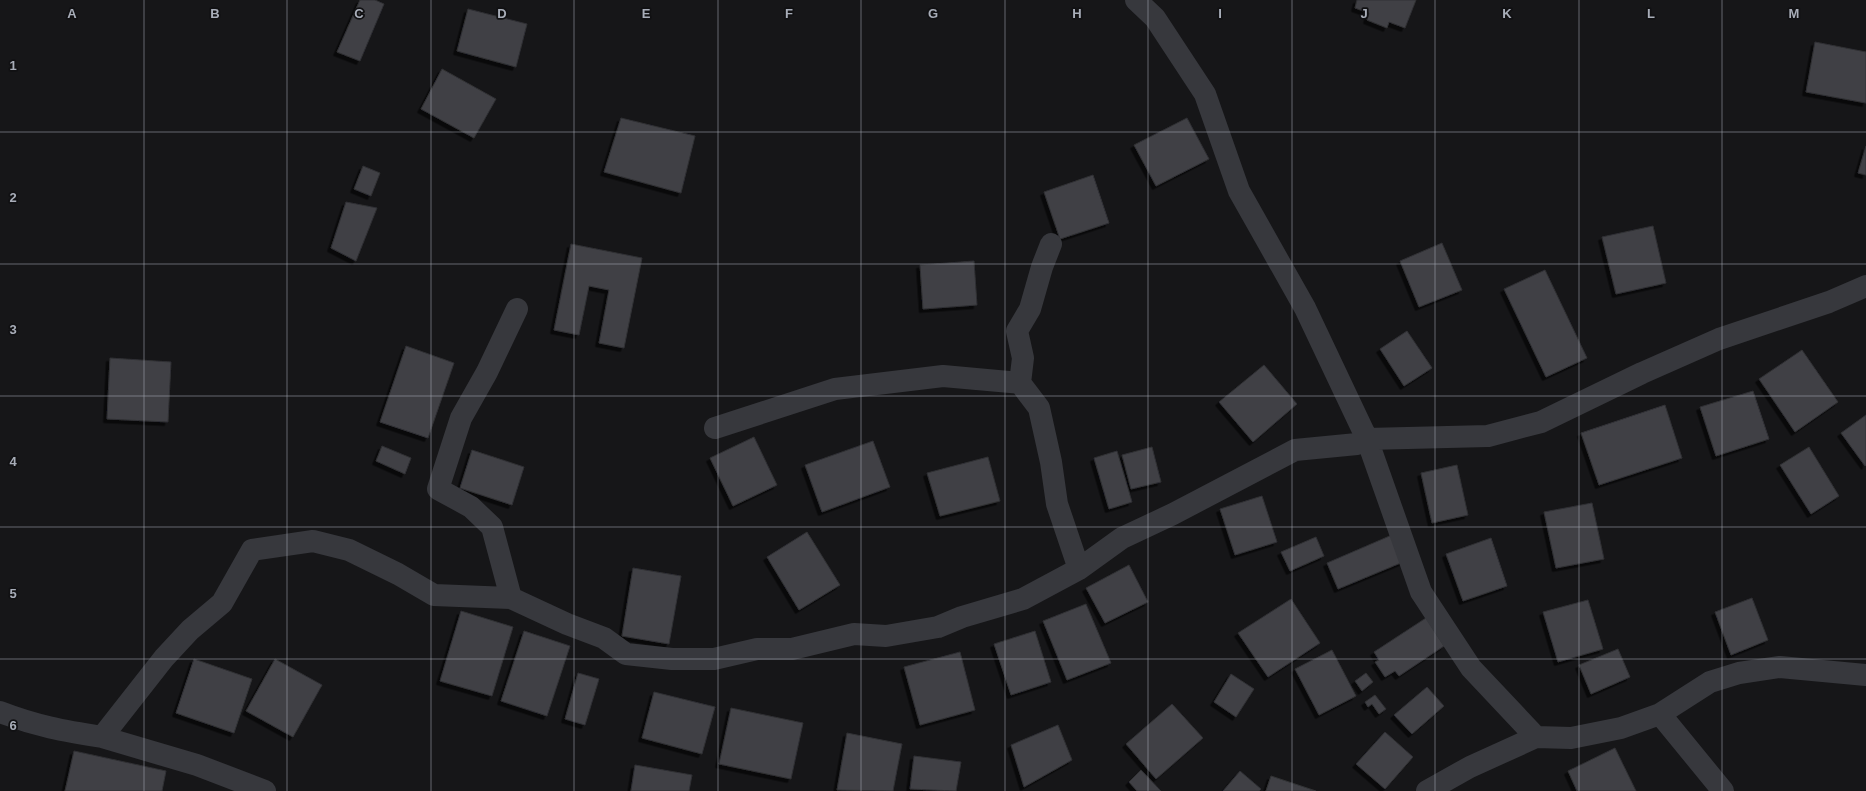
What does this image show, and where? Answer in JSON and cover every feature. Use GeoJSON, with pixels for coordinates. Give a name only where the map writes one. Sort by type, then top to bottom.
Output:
{"type":"FeatureCollection","features":[{"type":"Feature","properties":{"kind":"street"},"geometry":{"type":"LineString","coordinates":[[1136,0],[1155,18],[1205,94],[1239,191],[1305,308],[1367,439],[1421,592],[1471,668],[1536,737]]}},
{"type":"Feature","properties":{"kind":"street"},"geometry":{"type":"LineString","coordinates":[[1051,244],[1042,267],[1030,309],[1017,331],[1022,358],[1020,383],[1039,408],[1051,462],[1057,504],[1079,569]]}},
{"type":"Feature","properties":{"kind":"street"},"geometry":{"type":"LineString","coordinates":[[102,737],[164,658],[190,630],[222,603],[252,550],[313,541],[349,550],[398,574],[434,595],[511,598],[567,624],[604,638],[626,654],[672,659],[714,659],[757,649],[792,649],[854,634],[886,636],[938,627],[1023,598],[1079,569],[1122,538],[1173,514],[1295,450],[1357,444],[1367,439],[1488,436],[1541,422],[1642,373],[1719,339],[1829,302],[1866,286]]}},
{"type":"Feature","properties":{"kind":"street"},"geometry":{"type":"LineString","coordinates":[[511,598],[492,526],[471,507],[438,489],[461,418],[487,372],[517,310]]}},
{"type":"Feature","properties":{"kind":"street"},"geometry":{"type":"LineString","coordinates":[[715,428],[835,389],[943,376],[1020,383]]}},
{"type":"Feature","properties":{"kind":"street"},"geometry":{"type":"LineString","coordinates":[[1427,791],[1470,767],[1536,737],[1571,738],[1614,730],[1660,714],[1710,682],[1739,673],[1780,667],[1866,675]]}},
{"type":"Feature","properties":{"kind":"street"},"geometry":{"type":"LineString","coordinates":[[0,712],[56,730],[102,737],[197,765],[265,791]]}},
{"type":"Feature","properties":{"kind":"street"},"geometry":{"type":"LineString","coordinates":[[1660,714],[1723,791]]}},
{"type":"Feature","properties":{"kind":"building"},"geometry":{"type":"Polygon","coordinates":[[[360,0],[375,0],[384,4],[360,61],[337,52],[360,0]]]}},
{"type":"Feature","properties":{"kind":"building"},"geometry":{"type":"Polygon","coordinates":[[[1357,0],[1416,0],[1405,28],[1389,22],[1387,28],[1367,20],[1369,13],[1355,8],[1357,0]]]}},
{"type":"Feature","properties":{"kind":"building"},"geometry":{"type":"Polygon","coordinates":[[[468,9],[527,24],[516,67],[457,51],[468,9]]]}},
{"type":"Feature","properties":{"kind":"building"},"geometry":{"type":"Polygon","coordinates":[[[1815,42],[1866,52],[1866,103],[1806,92],[1815,42]]]}},
{"type":"Feature","properties":{"kind":"building"},"geometry":{"type":"Polygon","coordinates":[[[442,69],[496,99],[474,138],[421,109],[442,69]]]}},
{"type":"Feature","properties":{"kind":"building"},"geometry":{"type":"Polygon","coordinates":[[[621,118],[695,136],[681,193],[604,172],[621,118]]]}},
{"type":"Feature","properties":{"kind":"building"},"geometry":{"type":"Polygon","coordinates":[[[1187,118],[1209,159],[1156,186],[1134,145],[1187,118]]]}},
{"type":"Feature","properties":{"kind":"building"},"geometry":{"type":"Polygon","coordinates":[[[1866,146],[1866,175],[1858,173],[1866,146]]]}},
{"type":"Feature","properties":{"kind":"building"},"geometry":{"type":"Polygon","coordinates":[[[363,166],[380,173],[371,196],[354,189],[363,166]]]}},
{"type":"Feature","properties":{"kind":"building"},"geometry":{"type":"Polygon","coordinates":[[[1093,175],[1109,223],[1060,239],[1044,192],[1093,175]]]}},
{"type":"Feature","properties":{"kind":"building"},"geometry":{"type":"Polygon","coordinates":[[[346,202],[377,208],[356,261],[331,248],[346,202]]]}},
{"type":"Feature","properties":{"kind":"building"},"geometry":{"type":"Polygon","coordinates":[[[1653,226],[1666,283],[1616,294],[1602,237],[1653,226]]]}},
{"type":"Feature","properties":{"kind":"building"},"geometry":{"type":"Polygon","coordinates":[[[1442,243],[1462,290],[1419,307],[1400,261],[1442,243]]]}},
{"type":"Feature","properties":{"kind":"building"},"geometry":{"type":"Polygon","coordinates":[[[571,244],[642,258],[624,348],[599,343],[609,290],[589,286],[579,335],[554,330],[571,244]]]}},
{"type":"Feature","properties":{"kind":"building"},"geometry":{"type":"Polygon","coordinates":[[[974,261],[977,305],[923,309],[920,265],[974,261]]]}},
{"type":"Feature","properties":{"kind":"building"},"geometry":{"type":"Polygon","coordinates":[[[1545,270],[1587,358],[1546,377],[1504,289],[1545,270]]]}},
{"type":"Feature","properties":{"kind":"building"},"geometry":{"type":"Polygon","coordinates":[[[1407,331],[1432,368],[1404,386],[1380,349],[1407,331]]]}},
{"type":"Feature","properties":{"kind":"building"},"geometry":{"type":"Polygon","coordinates":[[[406,346],[454,363],[428,438],[380,422],[406,346]]]}},
{"type":"Feature","properties":{"kind":"building"},"geometry":{"type":"Polygon","coordinates":[[[1802,350],[1838,402],[1795,432],[1759,379],[1802,350]]]}},
{"type":"Feature","properties":{"kind":"building"},"geometry":{"type":"Polygon","coordinates":[[[110,358],[171,362],[168,422],[107,419],[110,358]]]}},
{"type":"Feature","properties":{"kind":"building"},"geometry":{"type":"Polygon","coordinates":[[[1264,365],[1297,404],[1253,442],[1219,402],[1264,365]]]}},
{"type":"Feature","properties":{"kind":"building"},"geometry":{"type":"Polygon","coordinates":[[[1753,391],[1769,439],[1716,456],[1700,407],[1753,391]]]}},
{"type":"Feature","properties":{"kind":"building"},"geometry":{"type":"Polygon","coordinates":[[[1665,405],[1682,458],[1599,485],[1581,433],[1665,405]]]}},
{"type":"Feature","properties":{"kind":"building"},"geometry":{"type":"Polygon","coordinates":[[[1866,415],[1866,465],[1865,466],[1841,433],[1866,415]]]}},
{"type":"Feature","properties":{"kind":"building"},"geometry":{"type":"Polygon","coordinates":[[[754,437],[777,485],[733,506],[710,458],[754,437]]]}},
{"type":"Feature","properties":{"kind":"building"},"geometry":{"type":"Polygon","coordinates":[[[873,441],[890,487],[822,512],[805,465],[873,441]]]}},
{"type":"Feature","properties":{"kind":"building"},"geometry":{"type":"Polygon","coordinates":[[[382,446],[411,458],[405,474],[376,461],[382,446]]]}},
{"type":"Feature","properties":{"kind":"building"},"geometry":{"type":"Polygon","coordinates":[[[1152,447],[1161,482],[1131,489],[1122,455],[1152,447]]]}},
{"type":"Feature","properties":{"kind":"building"},"geometry":{"type":"Polygon","coordinates":[[[1809,447],[1839,496],[1811,514],[1780,465],[1809,447]]]}},
{"type":"Feature","properties":{"kind":"building"},"geometry":{"type":"Polygon","coordinates":[[[472,450],[524,467],[512,505],[460,488],[472,450]]]}},
{"type":"Feature","properties":{"kind":"building"},"geometry":{"type":"Polygon","coordinates":[[[1117,451],[1132,502],[1109,509],[1094,458],[1117,451]]]}},
{"type":"Feature","properties":{"kind":"building"},"geometry":{"type":"Polygon","coordinates":[[[988,457],[1000,501],[940,516],[927,473],[988,457]]]}},
{"type":"Feature","properties":{"kind":"building"},"geometry":{"type":"Polygon","coordinates":[[[1457,465],[1468,515],[1432,523],[1421,473],[1457,465]]]}},
{"type":"Feature","properties":{"kind":"building"},"geometry":{"type":"Polygon","coordinates":[[[1262,496],[1277,542],[1235,555],[1220,509],[1262,496]]]}},
{"type":"Feature","properties":{"kind":"building"},"geometry":{"type":"Polygon","coordinates":[[[1592,503],[1604,559],[1556,568],[1544,512],[1592,503]]]}},
{"type":"Feature","properties":{"kind":"building"},"geometry":{"type":"Polygon","coordinates":[[[807,532],[840,585],[799,610],[767,557],[807,532]]]}},
{"type":"Feature","properties":{"kind":"building"},"geometry":{"type":"Polygon","coordinates":[[[1392,535],[1403,562],[1338,589],[1327,563],[1392,535]]]}},
{"type":"Feature","properties":{"kind":"building"},"geometry":{"type":"Polygon","coordinates":[[[1316,537],[1324,556],[1290,571],[1281,552],[1316,537]]]}},
{"type":"Feature","properties":{"kind":"building"},"geometry":{"type":"Polygon","coordinates":[[[1491,538],[1507,586],[1463,601],[1446,554],[1491,538]]]}},
{"type":"Feature","properties":{"kind":"building"},"geometry":{"type":"Polygon","coordinates":[[[1129,565],[1148,602],[1105,623],[1086,588],[1129,565]]]}},
{"type":"Feature","properties":{"kind":"building"},"geometry":{"type":"Polygon","coordinates":[[[633,568],[681,576],[669,644],[622,636],[633,568]]]}},
{"type":"Feature","properties":{"kind":"building"},"geometry":{"type":"Polygon","coordinates":[[[1752,598],[1768,640],[1731,655],[1715,612],[1752,598]]]}},
{"type":"Feature","properties":{"kind":"building"},"geometry":{"type":"Polygon","coordinates":[[[1291,599],[1320,643],[1268,677],[1238,633],[1291,599]]]}},
{"type":"Feature","properties":{"kind":"building"},"geometry":{"type":"Polygon","coordinates":[[[1588,600],[1603,649],[1558,662],[1543,612],[1588,600]]]}},
{"type":"Feature","properties":{"kind":"building"},"geometry":{"type":"Polygon","coordinates":[[[1086,604],[1111,663],[1067,680],[1043,621],[1086,604]]]}},
{"type":"Feature","properties":{"kind":"building"},"geometry":{"type":"Polygon","coordinates":[[[461,611],[513,627],[492,696],[440,681],[461,611]]]}},
{"type":"Feature","properties":{"kind":"building"},"geometry":{"type":"Polygon","coordinates":[[[1426,618],[1444,646],[1399,676],[1395,671],[1385,677],[1375,662],[1379,660],[1374,652],[1426,618]]]}},
{"type":"Feature","properties":{"kind":"building"},"geometry":{"type":"Polygon","coordinates":[[[524,631],[570,646],[547,716],[501,701],[524,631]]]}},
{"type":"Feature","properties":{"kind":"building"},"geometry":{"type":"Polygon","coordinates":[[[1035,631],[1051,682],[1011,695],[994,644],[1035,631]]]}},
{"type":"Feature","properties":{"kind":"building"},"geometry":{"type":"Polygon","coordinates":[[[1618,649],[1630,677],[1591,694],[1579,665],[1618,649]]]}},
{"type":"Feature","properties":{"kind":"building"},"geometry":{"type":"Polygon","coordinates":[[[1332,650],[1356,696],[1319,715],[1295,669],[1332,650]]]}},
{"type":"Feature","properties":{"kind":"building"},"geometry":{"type":"Polygon","coordinates":[[[960,652],[975,710],[920,725],[904,667],[960,652]]]}},
{"type":"Feature","properties":{"kind":"building"},"geometry":{"type":"Polygon","coordinates":[[[194,659],[252,679],[234,733],[176,713],[194,659]]]}},
{"type":"Feature","properties":{"kind":"building"},"geometry":{"type":"Polygon","coordinates":[[[275,659],[322,685],[293,737],[246,711],[275,659]]]}},
{"type":"Feature","properties":{"kind":"building"},"geometry":{"type":"Polygon","coordinates":[[[578,673],[599,679],[585,725],[565,719],[578,673]]]}},
{"type":"Feature","properties":{"kind":"building"},"geometry":{"type":"Polygon","coordinates":[[[1366,673],[1373,682],[1362,691],[1355,681],[1366,673]]]}},
{"type":"Feature","properties":{"kind":"building"},"geometry":{"type":"Polygon","coordinates":[[[1231,674],[1254,689],[1236,717],[1214,702],[1231,674]]]}},
{"type":"Feature","properties":{"kind":"building"},"geometry":{"type":"Polygon","coordinates":[[[1427,687],[1444,706],[1412,734],[1394,715],[1427,687]]]}},
{"type":"Feature","properties":{"kind":"building"},"geometry":{"type":"Polygon","coordinates":[[[654,692],[715,707],[702,754],[642,738],[654,692]]]}},
{"type":"Feature","properties":{"kind":"building"},"geometry":{"type":"Polygon","coordinates":[[[1375,695],[1386,709],[1379,714],[1372,704],[1368,707],[1365,702],[1375,695]]]}},
{"type":"Feature","properties":{"kind":"building"},"geometry":{"type":"Polygon","coordinates":[[[1172,704],[1203,738],[1156,779],[1126,744],[1172,704]]]}},
{"type":"Feature","properties":{"kind":"building"},"geometry":{"type":"Polygon","coordinates":[[[731,708],[803,723],[791,779],[719,764],[731,708]]]}},
{"type":"Feature","properties":{"kind":"building"},"geometry":{"type":"Polygon","coordinates":[[[1058,725],[1072,760],[1024,787],[1011,745],[1058,725]]]}},
{"type":"Feature","properties":{"kind":"building"},"geometry":{"type":"Polygon","coordinates":[[[1385,732],[1413,757],[1385,789],[1356,764],[1385,732]]]}},
{"type":"Feature","properties":{"kind":"building"},"geometry":{"type":"Polygon","coordinates":[[[847,733],[902,744],[893,791],[837,790],[847,733]]]}},
{"type":"Feature","properties":{"kind":"building"},"geometry":{"type":"Polygon","coordinates":[[[1615,748],[1636,791],[1577,791],[1568,771],[1615,748]]]}},
{"type":"Feature","properties":{"kind":"building"},"geometry":{"type":"Polygon","coordinates":[[[74,751],[166,771],[162,791],[65,791],[74,751]]]}},
{"type":"Feature","properties":{"kind":"building"},"geometry":{"type":"Polygon","coordinates":[[[914,756],[961,762],[956,791],[910,789],[914,756]]]}},
{"type":"Feature","properties":{"kind":"building"},"geometry":{"type":"Polygon","coordinates":[[[635,765],[692,775],[689,791],[631,791],[635,765]]]}},
{"type":"Feature","properties":{"kind":"building"},"geometry":{"type":"Polygon","coordinates":[[[1141,770],[1161,791],[1137,791],[1129,782],[1141,770]]]}},
{"type":"Feature","properties":{"kind":"building"},"geometry":{"type":"Polygon","coordinates":[[[1240,771],[1261,789],[1259,791],[1223,791],[1240,771]]]}},
{"type":"Feature","properties":{"kind":"building"},"geometry":{"type":"Polygon","coordinates":[[[1271,776],[1316,791],[1266,791],[1271,776]]]}}]}
